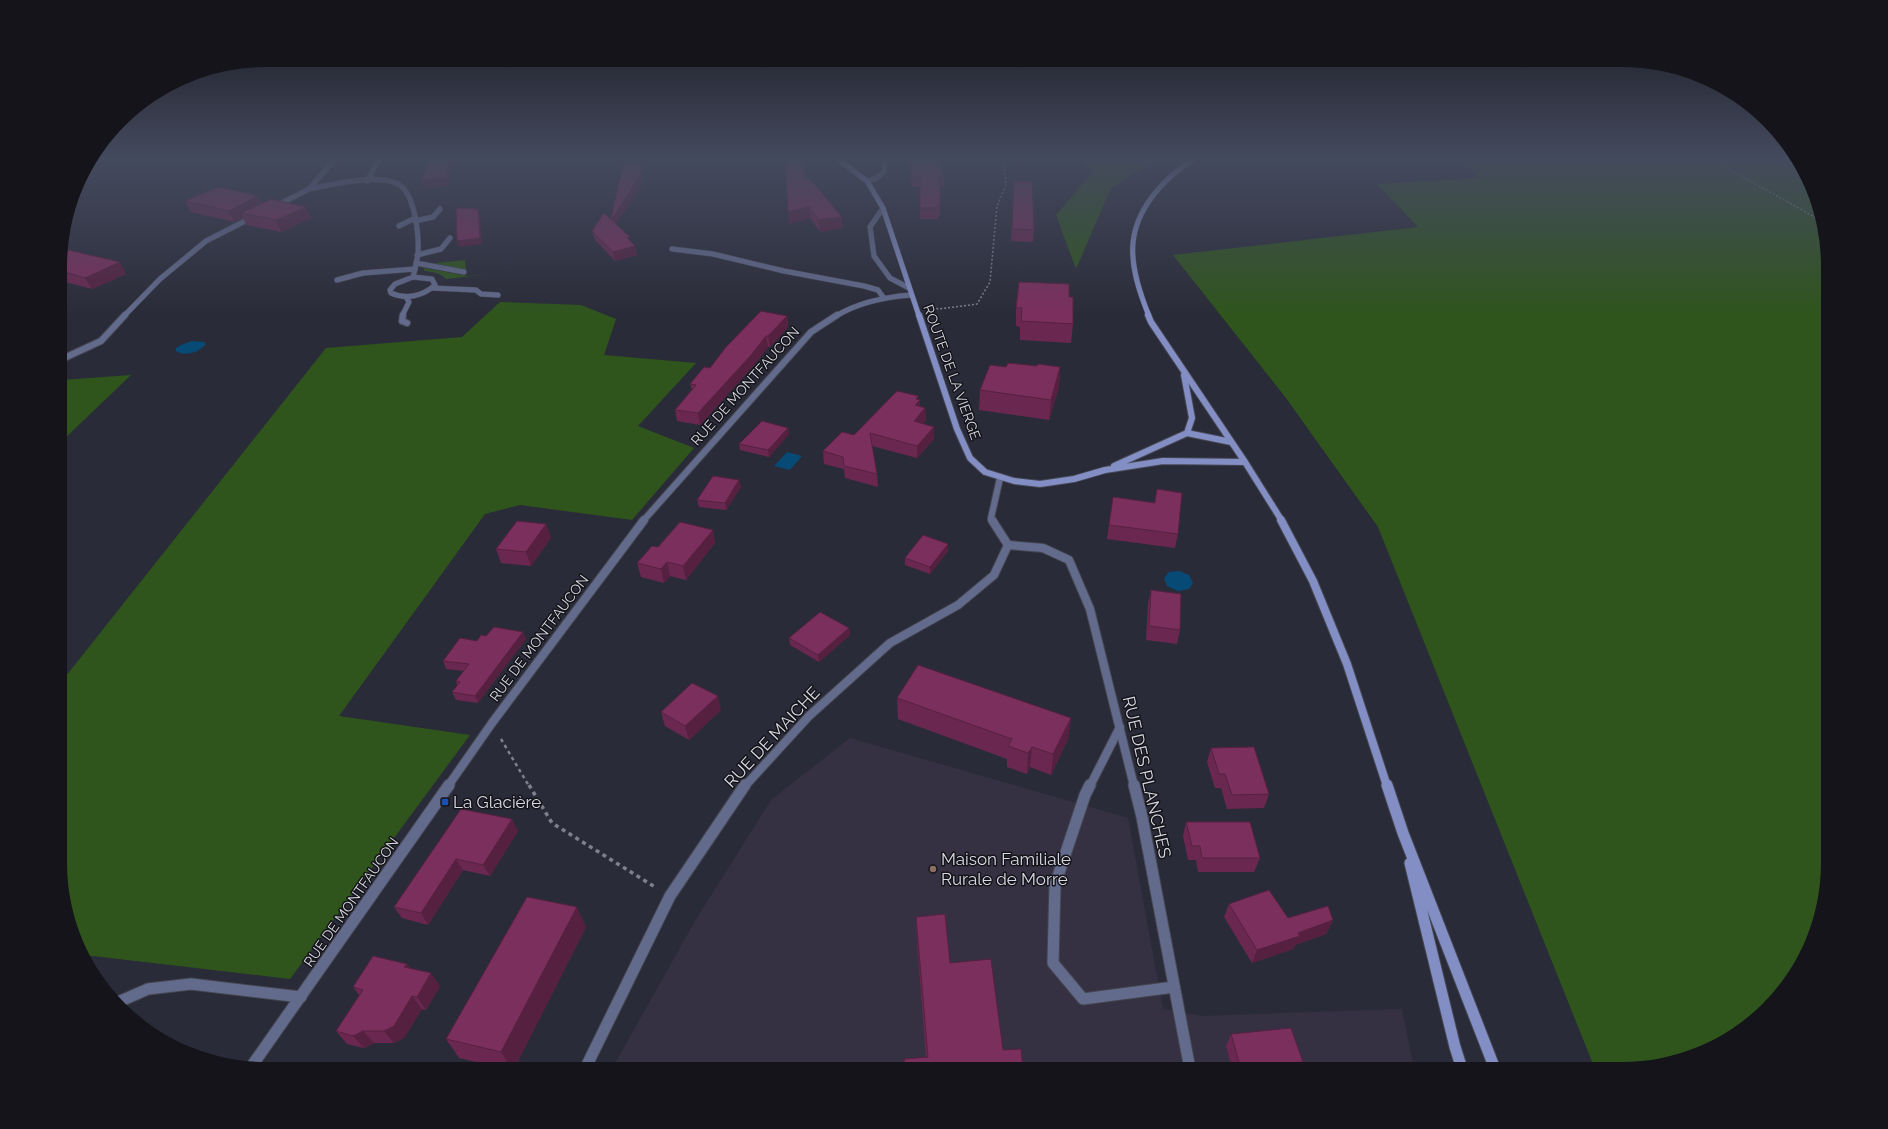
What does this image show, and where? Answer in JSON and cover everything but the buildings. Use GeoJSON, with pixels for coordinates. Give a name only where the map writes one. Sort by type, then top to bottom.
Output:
{"type":"FeatureCollection","features":[{"type":"Feature","properties":{"kind":"main road","name":"ROUTE DE LA VIERGE"},"geometry":{"type":"LineString","coordinates":[[884,211],[957,429],[970,458],[985,472],[1000,478],[1040,484],[1074,479],[1105,470]]}},
{"type":"Feature","properties":{"kind":"main road"},"geometry":{"type":"LineString","coordinates":[[1143,211],[1133,236],[1132,258],[1137,287],[1151,322],[1245,462],[1295,545],[1332,622],[1364,710],[1403,833],[1492,1062]]}},
{"type":"Feature","properties":{"kind":"main road"},"geometry":{"type":"LineString","coordinates":[[1184,372],[1192,418],[1187,433]]}},
{"type":"Feature","properties":{"kind":"main road"},"geometry":{"type":"LineString","coordinates":[[1105,470],[1187,433],[1231,442]]}},
{"type":"Feature","properties":{"kind":"main road"},"geometry":{"type":"LineString","coordinates":[[1105,470],[1163,461],[1245,462]]}},
{"type":"Feature","properties":{"kind":"main road"},"geometry":{"type":"LineString","coordinates":[[1403,833],[1460,1062]]}},
{"type":"Feature","properties":{"kind":"street"},"geometry":{"type":"LineString","coordinates":[[412,211],[415,220],[417,255],[414,277]]}},
{"type":"Feature","properties":{"kind":"street"},"geometry":{"type":"LineString","coordinates":[[399,226],[415,220],[432,218],[437,215],[439,211]]}},
{"type":"Feature","properties":{"kind":"street"},"geometry":{"type":"LineString","coordinates":[[881,211],[870,227],[874,256],[890,278],[910,291]]}},
{"type":"Feature","properties":{"kind":"street"},"geometry":{"type":"LineString","coordinates":[[67,357],[101,341],[160,279],[206,241],[261,213]]}},
{"type":"Feature","properties":{"kind":"street"},"geometry":{"type":"LineString","coordinates":[[417,255],[441,249],[450,238]]}},
{"type":"Feature","properties":{"kind":"street"},"geometry":{"type":"LineString","coordinates":[[672,249],[713,254],[784,271],[864,286],[878,290],[883,297]]}},
{"type":"Feature","properties":{"kind":"street"},"geometry":{"type":"LineString","coordinates":[[338,280],[363,273],[415,266],[464,272]]}},
{"type":"Feature","properties":{"kind":"street"},"geometry":{"type":"LineString","coordinates":[[432,288],[435,285],[432,279],[414,277],[395,284],[390,290],[395,295],[406,296],[421,294],[432,288],[476,290],[481,294],[498,295]]}},
{"type":"Feature","properties":{"kind":"street","name":"RUE DE MONTFAUCON"},"geometry":{"type":"LineString","coordinates":[[254,1062],[301,997],[492,723],[645,518],[811,332],[844,311],[883,297],[910,291]]}},
{"type":"Feature","properties":{"kind":"street"},"geometry":{"type":"LineString","coordinates":[[406,296],[409,302],[402,317],[402,321],[408,322]]}},
{"type":"Feature","properties":{"kind":"street"},"geometry":{"type":"LineString","coordinates":[[1000,478],[991,518],[1008,545]]}},
{"type":"Feature","properties":{"kind":"street","name":"RUE DES PLANCHES"},"geometry":{"type":"LineString","coordinates":[[1008,545],[1042,548],[1069,560],[1090,609],[1142,817],[1189,1062]]}},
{"type":"Feature","properties":{"kind":"street","name":"RUE DE MAICHE"},"geometry":{"type":"LineString","coordinates":[[588,1062],[670,896],[746,784],[809,716],[890,643],[958,605],[994,575],[1008,545]]}},
{"type":"Feature","properties":{"kind":"street"},"geometry":{"type":"LineString","coordinates":[[1120,726],[1085,795],[1055,885],[1053,963],[1083,999],[1174,988]]}},
{"type":"Feature","properties":{"kind":"street"},"geometry":{"type":"LineString","coordinates":[[122,1000],[148,989],[191,984],[301,997]]}},
{"type":"Feature","properties":{"kind":"path"},"geometry":{"type":"LineString","coordinates":[[910,291],[938,309],[977,304],[990,282],[996,211]]}},
{"type":"Feature","properties":{"kind":"path"},"geometry":{"type":"LineString","coordinates":[[1804,211],[1815,217]]}},
{"type":"Feature","properties":{"kind":"path"},"geometry":{"type":"LineString","coordinates":[[492,723],[552,823],[670,896]]}},
{"type":"Feature","properties":{"kind":"shaded area","name":"Maison Familiale Rurale de Morre"},"geometry":{"type":"Polygon","coordinates":[[[850,738],[1128,818],[1163,1009],[1202,1016],[1402,1009],[1413,1062],[616,1062],[695,921],[771,800],[850,738]]]}},
{"type":"Feature","properties":{"kind":"green space"},"geometry":{"type":"Polygon","coordinates":[[[1060,211],[1101,211],[1076,269],[1056,215],[1060,211]]]}},
{"type":"Feature","properties":{"kind":"green space"},"geometry":{"type":"Polygon","coordinates":[[[1402,211],[1813,211],[1814,214],[1821,253],[1821,876],[1817,902],[1806,939],[1800,951],[1787,974],[1763,1004],[1743,1021],[1722,1035],[1698,1047],[1674,1055],[1635,1062],[1592,1062],[1378,527],[1286,398],[1173,255],[1418,227],[1402,211]]]}},
{"type":"Feature","properties":{"kind":"green space"},"geometry":{"type":"Polygon","coordinates":[[[465,260],[466,270],[435,264],[436,263],[465,260]]]}},
{"type":"Feature","properties":{"kind":"green space"},"geometry":{"type":"Polygon","coordinates":[[[424,268],[469,276],[498,273],[446,279],[439,274],[424,271],[424,268]]]}},
{"type":"Feature","properties":{"kind":"green space"},"geometry":{"type":"Polygon","coordinates":[[[500,302],[581,305],[616,319],[604,355],[696,363],[638,426],[694,448],[632,520],[520,505],[485,514],[339,716],[470,735],[290,979],[91,956],[82,939],[74,915],[67,876],[67,675],[326,348],[462,337],[500,302]]]}},
{"type":"Feature","properties":{"kind":"green space"},"geometry":{"type":"Polygon","coordinates":[[[131,375],[67,436],[67,380],[131,375]]]}},
{"type":"Feature","properties":{"kind":"water"},"geometry":{"type":"Polygon","coordinates":[[[192,341],[205,342],[205,345],[199,350],[188,354],[183,354],[176,351],[176,348],[192,341]]]}},
{"type":"Feature","properties":{"kind":"water"},"geometry":{"type":"Polygon","coordinates":[[[787,452],[802,456],[790,470],[774,466],[787,452]]]}},
{"type":"Feature","properties":{"kind":"water"},"geometry":{"type":"Polygon","coordinates":[[[1179,571],[1189,575],[1193,583],[1189,589],[1178,591],[1167,586],[1164,578],[1169,572],[1179,571]]]}},
{"type":"Feature","properties":{"kind":"place","name":"La Glacière"},"geometry":{"type":"Point","coordinates":[445,802]}},
{"type":"Feature","properties":{"kind":"place","name":"Maison Familiale Rurale de Morre"},"geometry":{"type":"Point","coordinates":[933,869]}}]}
